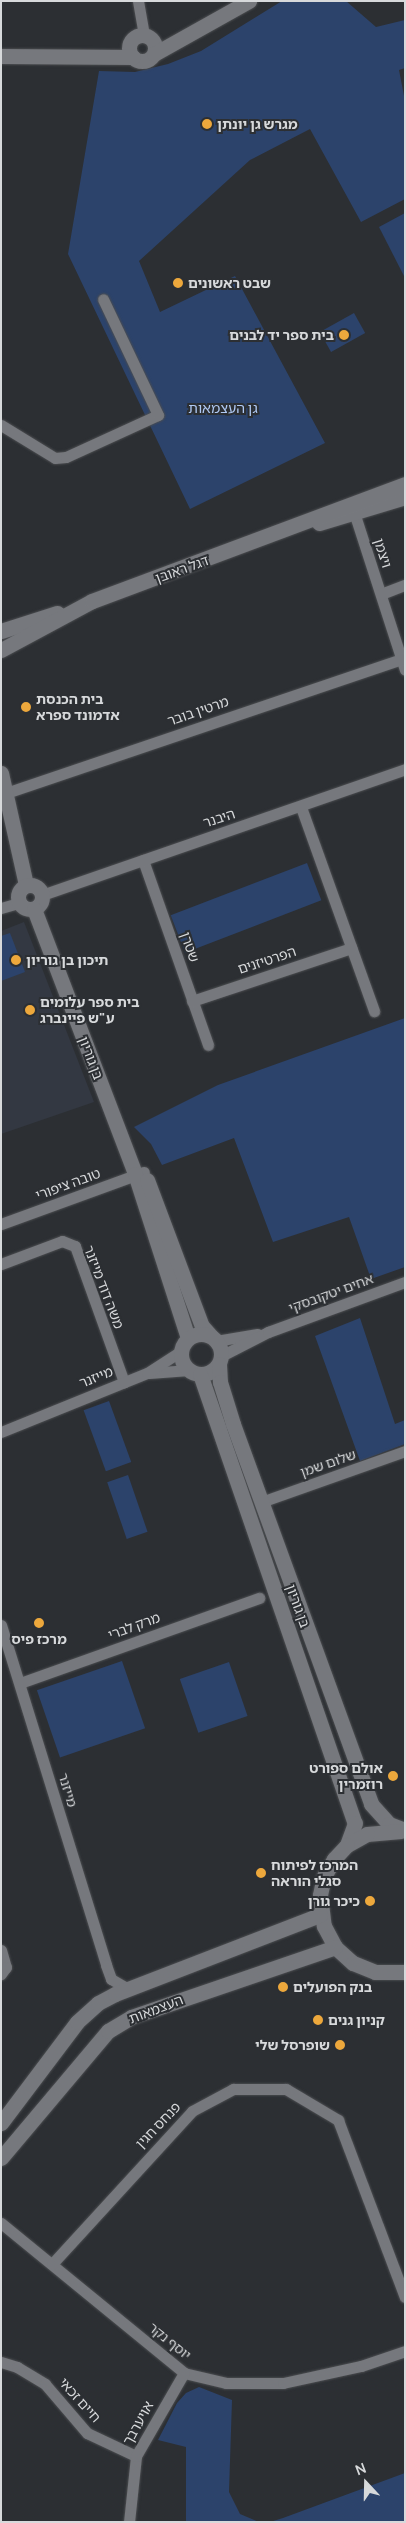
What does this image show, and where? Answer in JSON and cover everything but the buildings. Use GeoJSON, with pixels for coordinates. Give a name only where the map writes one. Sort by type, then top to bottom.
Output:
{"type":"FeatureCollection","features":[{"type":"Feature","properties":{"kind":"street"},"geometry":{"type":"LineString","coordinates":[[1,56],[105,55],[131,51],[144,62],[150,44],[138,1]]}},
{"type":"Feature","properties":{"kind":"street"},"geometry":{"type":"LineString","coordinates":[[131,51],[132,40],[150,44],[176,44],[249,1]]}},
{"type":"Feature","properties":{"kind":"street"},"geometry":{"type":"LineString","coordinates":[[1,425],[55,458],[66,457],[158,415],[103,299]]}},
{"type":"Feature","properties":{"kind":"street","name":"דגל ראובן"},"geometry":{"type":"LineString","coordinates":[[1,631],[73,609],[290,529],[353,508],[405,484]]}},
{"type":"Feature","properties":{"kind":"street","name":"דגל ראובן"},"geometry":{"type":"LineString","coordinates":[[353,508],[405,498]]}},
{"type":"Feature","properties":{"kind":"street","name":"ויצמן"},"geometry":{"type":"LineString","coordinates":[[353,508],[403,664]]}},
{"type":"Feature","properties":{"kind":"street"},"geometry":{"type":"LineString","coordinates":[[380,594],[405,585]]}},
{"type":"Feature","properties":{"kind":"street","name":"דגל ראובן"},"geometry":{"type":"LineString","coordinates":[[1,650],[73,609]]}},
{"type":"Feature","properties":{"kind":"street","name":"מרטין בובר"},"geometry":{"type":"LineString","coordinates":[[6,792],[403,664]]}},
{"type":"Feature","properties":{"kind":"street","name":"היבנר"},"geometry":{"type":"LineString","coordinates":[[42,895],[301,807],[405,769]]}},
{"type":"Feature","properties":{"kind":"street"},"geometry":{"type":"LineString","coordinates":[[1,773],[26,885]]}},
{"type":"Feature","properties":{"kind":"street"},"geometry":{"type":"LineString","coordinates":[[301,807],[374,1011]]}},
{"type":"Feature","properties":{"kind":"street","name":"שטרן"},"geometry":{"type":"LineString","coordinates":[[143,860],[208,1045]]}},
{"type":"Feature","properties":{"kind":"street"},"geometry":{"type":"LineString","coordinates":[[26,885],[38,887],[42,895],[40,903],[34,908],[25,908],[18,902],[17,894],[26,885]]}},
{"type":"Feature","properties":{"kind":"street"},"geometry":{"type":"LineString","coordinates":[[1,908],[18,902]]}},
{"type":"Feature","properties":{"kind":"street","name":"בן גוריון"},"geometry":{"type":"LineString","coordinates":[[34,908],[126,1151],[140,1173],[202,1326],[213,1339]]}},
{"type":"Feature","properties":{"kind":"street","name":"הפרטיזנים"},"geometry":{"type":"LineString","coordinates":[[192,1001],[351,948]]}},
{"type":"Feature","properties":{"kind":"street","name":"בן גוריון"},"geometry":{"type":"LineString","coordinates":[[140,1173],[185,1345]]}},
{"type":"Feature","properties":{"kind":"street","name":"טובה ציפורי"},"geometry":{"type":"LineString","coordinates":[[1,1224],[140,1173]]}},
{"type":"Feature","properties":{"kind":"street","name":"משה דוד מייזנר"},"geometry":{"type":"LineString","coordinates":[[1,1264],[62,1241],[74,1246],[124,1382]]}},
{"type":"Feature","properties":{"kind":"street","name":"אחים יטקובסקי"},"geometry":{"type":"LineString","coordinates":[[220,1360],[268,1332],[405,1282]]}},
{"type":"Feature","properties":{"kind":"street","name":"אחים יטקובסקי"},"geometry":{"type":"LineString","coordinates":[[213,1339],[268,1332]]}},
{"type":"Feature","properties":{"kind":"street"},"geometry":{"type":"LineString","coordinates":[[198,1334],[213,1339],[220,1360],[211,1371],[195,1372],[183,1362],[185,1345],[198,1334]]}},
{"type":"Feature","properties":{"kind":"street","name":"מייזנר"},"geometry":{"type":"LineString","coordinates":[[2,1430],[147,1373],[185,1345]]}},
{"type":"Feature","properties":{"kind":"street","name":"בן גוריון"},"geometry":{"type":"LineString","coordinates":[[220,1360],[220,1382],[261,1502],[371,1804],[389,1824],[405,1831]]}},
{"type":"Feature","properties":{"kind":"street","name":"בן גוריון"},"geometry":{"type":"LineString","coordinates":[[195,1372],[355,1823],[347,1845]]}},
{"type":"Feature","properties":{"kind":"street","name":"מייזנר"},"geometry":{"type":"LineString","coordinates":[[147,1373],[195,1372]]}},
{"type":"Feature","properties":{"kind":"street","name":"שלום שמן"},"geometry":{"type":"LineString","coordinates":[[261,1502],[405,1451]]}},
{"type":"Feature","properties":{"kind":"street","name":"מרק לברי"},"geometry":{"type":"LineString","coordinates":[[20,1683],[259,1598]]}},
{"type":"Feature","properties":{"kind":"street","name":"מייזנר"},"geometry":{"type":"LineString","coordinates":[[1,1625],[106,1965],[111,1979],[128,1989]]}},
{"type":"Feature","properties":{"kind":"street"},"geometry":{"type":"LineString","coordinates":[[403,1974],[376,1972],[353,1963],[335,1947],[320,1915],[320,1896],[324,1876],[334,1859],[347,1845],[367,1834],[388,1830],[405,1831]]}},
{"type":"Feature","properties":{"kind":"street","name":"העצמאות"},"geometry":{"type":"LineString","coordinates":[[1,2123],[77,2022],[103,2000],[320,1915]]}},
{"type":"Feature","properties":{"kind":"street","name":"העצמאות"},"geometry":{"type":"LineString","coordinates":[[1,2158],[108,2031],[131,2016],[335,1947]]}},
{"type":"Feature","properties":{"kind":"street"},"geometry":{"type":"LineString","coordinates":[[1,1974],[6,1967],[2,1950]]}},
{"type":"Feature","properties":{"kind":"street","name":"מייזנר"},"geometry":{"type":"LineString","coordinates":[[103,2000],[106,1965]]}},
{"type":"Feature","properties":{"kind":"street","name":"פנחס חגין"},"geometry":{"type":"LineString","coordinates":[[52,2264],[192,2111],[233,2090],[286,2089],[338,2120],[405,2297]]}},
{"type":"Feature","properties":{"kind":"street","name":"יוסף נקר"},"geometry":{"type":"LineString","coordinates":[[3,2226],[184,2373],[226,2383],[283,2384],[361,2366],[405,2351]]}},
{"type":"Feature","properties":{"kind":"street","name":"חיים זכאי"},"geometry":{"type":"LineString","coordinates":[[1,2362],[17,2367],[45,2384],[87,2433],[136,2456]]}},
{"type":"Feature","properties":{"kind":"street","name":"אויערבך"},"geometry":{"type":"LineString","coordinates":[[129,2522],[136,2456],[184,2373]]}},
{"type":"Feature","properties":{"kind":"shaded area","name":"בית ספר עלומים ע\"ש פיינברג"},"geometry":{"type":"Polygon","coordinates":[[[24,922],[94,1102],[1,1134],[1,931],[24,922]]]}},
{"type":"Feature","properties":{"kind":"green space","name":"גן העצמאות"},"geometry":{"type":"Polygon","coordinates":[[[282,1],[346,1],[376,27],[405,20],[405,68],[399,70],[405,101],[405,199],[361,222],[310,129],[250,160],[139,261],[160,312],[235,276],[325,443],[190,509],[68,254],[99,71],[135,72],[168,64],[201,51],[282,1]]]}},
{"type":"Feature","properties":{"kind":"green space"},"geometry":{"type":"Polygon","coordinates":[[[405,213],[405,275],[404,276],[379,227],[405,213]]]}},
{"type":"Feature","properties":{"kind":"green space"},"geometry":{"type":"Polygon","coordinates":[[[354,313],[365,333],[331,352],[320,332],[354,313]]]}},
{"type":"Feature","properties":{"kind":"green space"},"geometry":{"type":"Polygon","coordinates":[[[307,863],[321,900],[185,953],[171,915],[307,863]]]}},
{"type":"Feature","properties":{"kind":"green space"},"geometry":{"type":"Polygon","coordinates":[[[10,933],[25,972],[1,981],[1,936],[10,933]]]}},
{"type":"Feature","properties":{"kind":"green space"},"geometry":{"type":"Polygon","coordinates":[[[405,1018],[405,1267],[371,1279],[349,1217],[273,1242],[234,1138],[162,1165],[151,1144],[134,1127],[218,1085],[405,1018]]]}},
{"type":"Feature","properties":{"kind":"green space"},"geometry":{"type":"Polygon","coordinates":[[[360,1318],[395,1424],[405,1420],[405,1444],[360,1461],[315,1336],[360,1318]]]}},
{"type":"Feature","properties":{"kind":"green space"},"geometry":{"type":"Polygon","coordinates":[[[109,1401],[131,1462],[106,1471],[84,1410],[109,1401]]]}},
{"type":"Feature","properties":{"kind":"green space"},"geometry":{"type":"Polygon","coordinates":[[[128,1475],[148,1532],[127,1539],[107,1482],[128,1475]]]}},
{"type":"Feature","properties":{"kind":"green space"},"geometry":{"type":"Polygon","coordinates":[[[122,1661],[145,1728],[60,1757],[37,1690],[122,1661]]]}},
{"type":"Feature","properties":{"kind":"green space"},"geometry":{"type":"Polygon","coordinates":[[[229,1662],[248,1716],[198,1733],[180,1679],[229,1662]]]}},
{"type":"Feature","properties":{"kind":"green space"},"geometry":{"type":"Polygon","coordinates":[[[199,2387],[232,2400],[229,2492],[240,2514],[259,2522],[186,2522],[186,2447],[158,2440],[177,2403],[186,2393],[199,2387]]]}},
{"type":"Feature","properties":{"kind":"green space"},"geometry":{"type":"Polygon","coordinates":[[[405,2473],[405,2522],[270,2522],[283,2518],[405,2473]]]}},
{"type":"Feature","properties":{"kind":"place","name":"מגרש גן יונתן"},"geometry":{"type":"Point","coordinates":[207,124]}},
{"type":"Feature","properties":{"kind":"place","name":"שבט ראשונים"},"geometry":{"type":"Point","coordinates":[178,283]}},
{"type":"Feature","properties":{"kind":"place","name":"בית ספר יד לבנים"},"geometry":{"type":"Point","coordinates":[344,335]}},
{"type":"Feature","properties":{"kind":"place","name":"בית הכנסת אדמונד ספרא"},"geometry":{"type":"Point","coordinates":[26,707]}},
{"type":"Feature","properties":{"kind":"place","name":"תיכון בן גוריון"},"geometry":{"type":"Point","coordinates":[16,960]}},
{"type":"Feature","properties":{"kind":"place","name":"בית ספר עלומים ע\"ש פיינברג"},"geometry":{"type":"Point","coordinates":[30,1010]}},
{"type":"Feature","properties":{"kind":"place","name":"מרכז פיס"},"geometry":{"type":"Point","coordinates":[39,1623]}},
{"type":"Feature","properties":{"kind":"place","name":"אולם ספורט רוזמרין"},"geometry":{"type":"Point","coordinates":[393,1776]}},
{"type":"Feature","properties":{"kind":"place","name":"המרכז לפיתוח סגלי הוראה"},"geometry":{"type":"Point","coordinates":[261,1873]}},
{"type":"Feature","properties":{"kind":"place","name":"כיכר גורן"},"geometry":{"type":"Point","coordinates":[370,1901]}},
{"type":"Feature","properties":{"kind":"place","name":"בנק הפועלים"},"geometry":{"type":"Point","coordinates":[283,1987]}},
{"type":"Feature","properties":{"kind":"place","name":"קניון גנים"},"geometry":{"type":"Point","coordinates":[318,2020]}},
{"type":"Feature","properties":{"kind":"place","name":"שופרסל שלי"},"geometry":{"type":"Point","coordinates":[340,2045]}}]}
